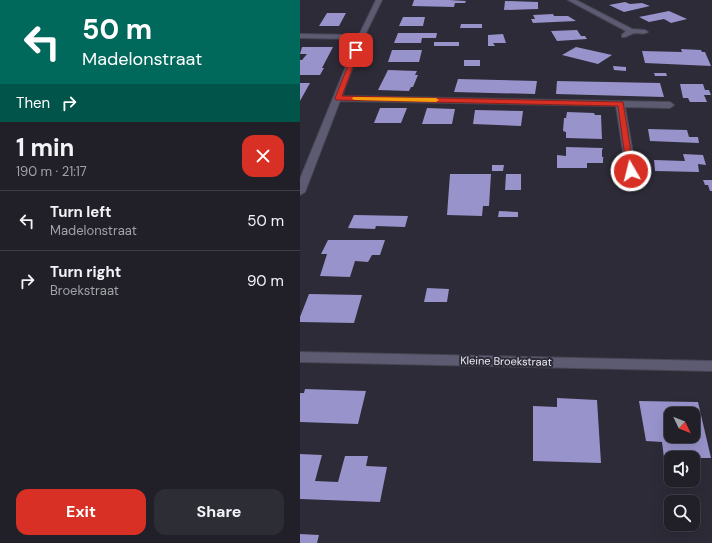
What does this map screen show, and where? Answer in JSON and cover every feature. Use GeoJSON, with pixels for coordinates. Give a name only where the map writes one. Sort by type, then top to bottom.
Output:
{"type":"FeatureCollection","features":[{"type":"Feature","properties":{"kind":"street"},"geometry":{"type":"LineString","coordinates":[[300,192],[361,37],[379,0]]}},
{"type":"Feature","properties":{"kind":"street"},"geometry":{"type":"LineString","coordinates":[[571,0],[631,31],[645,32]]}},
{"type":"Feature","properties":{"kind":"street"},"geometry":{"type":"LineString","coordinates":[[624,36],[631,31]]}},
{"type":"Feature","properties":{"kind":"street"},"geometry":{"type":"LineString","coordinates":[[300,36],[361,37]]}},
{"type":"Feature","properties":{"kind":"street"},"geometry":{"type":"LineString","coordinates":[[338,98],[670,105]]}},
{"type":"Feature","properties":{"kind":"street"},"geometry":{"type":"LineString","coordinates":[[620,104],[631,171]]}},
{"type":"Feature","properties":{"kind":"street","name":"Kleine Broekstraat"},"geometry":{"type":"LineString","coordinates":[[300,357],[712,366]]}},
{"type":"Feature","properties":{"kind":"building"},"geometry":{"type":"Polygon","coordinates":[[[414,0],[466,1],[465,3],[455,3],[454,7],[412,6],[414,0]]]}},
{"type":"Feature","properties":{"kind":"building"},"geometry":{"type":"Polygon","coordinates":[[[505,1],[538,2],[538,9],[504,10],[505,1]]]}},
{"type":"Feature","properties":{"kind":"building"},"geometry":{"type":"Polygon","coordinates":[[[625,2],[630,4],[642,3],[650,6],[624,12],[609,5],[625,2]]]}},
{"type":"Feature","properties":{"kind":"building"},"geometry":{"type":"Polygon","coordinates":[[[669,11],[687,19],[671,23],[664,19],[649,22],[639,17],[669,11]]]}},
{"type":"Feature","properties":{"kind":"building"},"geometry":{"type":"Polygon","coordinates":[[[327,13],[346,13],[339,26],[319,26],[327,13]]]}},
{"type":"Feature","properties":{"kind":"building"},"geometry":{"type":"Polygon","coordinates":[[[553,14],[554,16],[568,16],[576,21],[533,23],[531,19],[535,19],[533,15],[553,14]]]}},
{"type":"Feature","properties":{"kind":"building"},"geometry":{"type":"Polygon","coordinates":[[[403,17],[425,17],[423,26],[399,26],[403,17]]]}},
{"type":"Feature","properties":{"kind":"building"},"geometry":{"type":"Polygon","coordinates":[[[461,24],[482,24],[482,28],[460,28],[461,24]]]}},
{"type":"Feature","properties":{"kind":"building"},"geometry":{"type":"Polygon","coordinates":[[[577,30],[581,36],[585,36],[587,39],[557,41],[551,31],[577,30]]]}},
{"type":"Feature","properties":{"kind":"building"},"geometry":{"type":"Polygon","coordinates":[[[398,33],[437,33],[436,38],[422,38],[421,43],[394,43],[398,33]]]}},
{"type":"Feature","properties":{"kind":"building"},"geometry":{"type":"Polygon","coordinates":[[[503,34],[506,43],[493,43],[495,46],[488,46],[488,35],[503,34]]]}},
{"type":"Feature","properties":{"kind":"building"},"geometry":{"type":"Polygon","coordinates":[[[434,42],[459,42],[459,46],[434,46],[434,42]]]}},
{"type":"Feature","properties":{"kind":"building"},"geometry":{"type":"Polygon","coordinates":[[[302,47],[333,47],[320,75],[300,75],[300,60],[302,60],[307,54],[300,54],[302,47]]]}},
{"type":"Feature","properties":{"kind":"building"},"geometry":{"type":"Polygon","coordinates":[[[576,47],[612,55],[598,64],[562,55],[576,47]]]}},
{"type":"Feature","properties":{"kind":"building"},"geometry":{"type":"Polygon","coordinates":[[[681,49],[701,50],[702,52],[705,52],[711,66],[645,63],[642,51],[682,52],[681,49]]]}},
{"type":"Feature","properties":{"kind":"building"},"geometry":{"type":"Polygon","coordinates":[[[392,50],[422,50],[419,62],[388,62],[392,50]]]}},
{"type":"Feature","properties":{"kind":"building"},"geometry":{"type":"Polygon","coordinates":[[[464,60],[480,60],[480,66],[464,66],[464,60]]]}},
{"type":"Feature","properties":{"kind":"building"},"geometry":{"type":"Polygon","coordinates":[[[613,66],[626,67],[626,71],[614,70],[613,66]]]}},
{"type":"Feature","properties":{"kind":"building"},"geometry":{"type":"Polygon","coordinates":[[[388,70],[417,71],[415,75],[418,75],[413,87],[411,87],[409,91],[378,90],[388,70]]]}},
{"type":"Feature","properties":{"kind":"building"},"geometry":{"type":"Polygon","coordinates":[[[654,73],[666,73],[667,76],[655,76],[654,73]]]}},
{"type":"Feature","properties":{"kind":"building"},"geometry":{"type":"Polygon","coordinates":[[[458,79],[537,81],[535,94],[454,92],[458,79]]]}},
{"type":"Feature","properties":{"kind":"building"},"geometry":{"type":"Polygon","coordinates":[[[557,81],[660,83],[664,97],[556,94],[557,81]]]}},
{"type":"Feature","properties":{"kind":"building"},"geometry":{"type":"Polygon","coordinates":[[[300,83],[310,83],[300,101],[300,83]]]}},
{"type":"Feature","properties":{"kind":"building"},"geometry":{"type":"Polygon","coordinates":[[[680,84],[703,84],[705,90],[709,90],[711,95],[704,95],[707,102],[690,102],[688,98],[683,98],[680,84]]]}},
{"type":"Feature","properties":{"kind":"building"},"geometry":{"type":"Polygon","coordinates":[[[380,108],[407,108],[401,123],[374,123],[380,108]]]}},
{"type":"Feature","properties":{"kind":"building"},"geometry":{"type":"Polygon","coordinates":[[[427,108],[455,109],[452,124],[422,124],[427,108]]]}},
{"type":"Feature","properties":{"kind":"building"},"geometry":{"type":"Polygon","coordinates":[[[475,110],[523,111],[521,126],[473,124],[475,110]]]}},
{"type":"Feature","properties":{"kind":"building"},"geometry":{"type":"Polygon","coordinates":[[[567,112],[594,113],[595,115],[601,115],[602,139],[566,138],[566,132],[563,131],[564,118],[566,118],[567,112]]]}},
{"type":"Feature","properties":{"kind":"building"},"geometry":{"type":"Polygon","coordinates":[[[648,129],[687,130],[689,137],[698,137],[699,143],[650,141],[648,129]]]}},
{"type":"Feature","properties":{"kind":"building"},"geometry":{"type":"Polygon","coordinates":[[[566,147],[603,148],[603,163],[587,163],[587,168],[557,168],[557,155],[566,156],[566,147]]]}},
{"type":"Feature","properties":{"kind":"building"},"geometry":{"type":"Polygon","coordinates":[[[683,154],[703,155],[706,165],[698,164],[699,172],[655,171],[654,160],[685,161],[683,154]]]}},
{"type":"Feature","properties":{"kind":"building"},"geometry":{"type":"Polygon","coordinates":[[[492,165],[504,165],[503,171],[492,171],[492,165]]]}},
{"type":"Feature","properties":{"kind":"building"},"geometry":{"type":"Polygon","coordinates":[[[450,174],[491,174],[489,206],[483,206],[482,216],[447,215],[450,174]]]}},
{"type":"Feature","properties":{"kind":"building"},"geometry":{"type":"Polygon","coordinates":[[[506,174],[521,174],[521,190],[505,190],[506,174]]]}},
{"type":"Feature","properties":{"kind":"building"},"geometry":{"type":"Polygon","coordinates":[[[703,180],[712,180],[712,191],[710,191],[708,185],[705,185],[703,180]]]}},
{"type":"Feature","properties":{"kind":"building"},"geometry":{"type":"Polygon","coordinates":[[[499,211],[518,212],[518,217],[498,217],[499,211]]]}},
{"type":"Feature","properties":{"kind":"building"},"geometry":{"type":"Polygon","coordinates":[[[354,215],[408,216],[405,227],[376,226],[375,229],[348,228],[354,215]]]}},
{"type":"Feature","properties":{"kind":"building"},"geometry":{"type":"Polygon","coordinates":[[[328,240],[385,240],[380,255],[372,255],[368,262],[355,261],[350,277],[320,276],[327,254],[321,254],[328,240]]]}},
{"type":"Feature","properties":{"kind":"building"},"geometry":{"type":"Polygon","coordinates":[[[427,288],[449,289],[447,302],[424,302],[427,288]]]}},
{"type":"Feature","properties":{"kind":"building"},"geometry":{"type":"Polygon","coordinates":[[[309,294],[362,295],[354,323],[300,322],[300,317],[309,294]]]}},
{"type":"Feature","properties":{"kind":"building"},"geometry":{"type":"Polygon","coordinates":[[[305,389],[366,391],[358,424],[300,422],[300,393],[304,393],[305,389]]]}},
{"type":"Feature","properties":{"kind":"building"},"geometry":{"type":"Polygon","coordinates":[[[557,398],[597,400],[601,463],[533,461],[533,406],[557,407],[557,398]]]}},
{"type":"Feature","properties":{"kind":"building"},"geometry":{"type":"Polygon","coordinates":[[[639,401],[698,402],[699,407],[664,407],[664,443],[700,443],[700,411],[711,458],[700,458],[700,451],[664,451],[664,458],[662,442],[646,441],[639,401]]]}},
{"type":"Feature","properties":{"kind":"building"},"geometry":{"type":"Polygon","coordinates":[[[300,454],[322,455],[315,481],[338,482],[345,456],[368,456],[366,466],[387,467],[380,502],[300,499],[300,454]]]}},
{"type":"Feature","properties":{"kind":"building"},"geometry":{"type":"Polygon","coordinates":[[[300,534],[319,535],[317,543],[300,543],[300,534]]]}},
{"type":"Feature","properties":{"kind":"slow traffic"},"geometry":{"type":"LineString","coordinates":[[355,99],[436,100]]}},
{"type":"Feature","properties":{"kind":"route"},"geometry":{"type":"LineString","coordinates":[[356,50],[338,98],[620,104],[631,171]]}}]}
